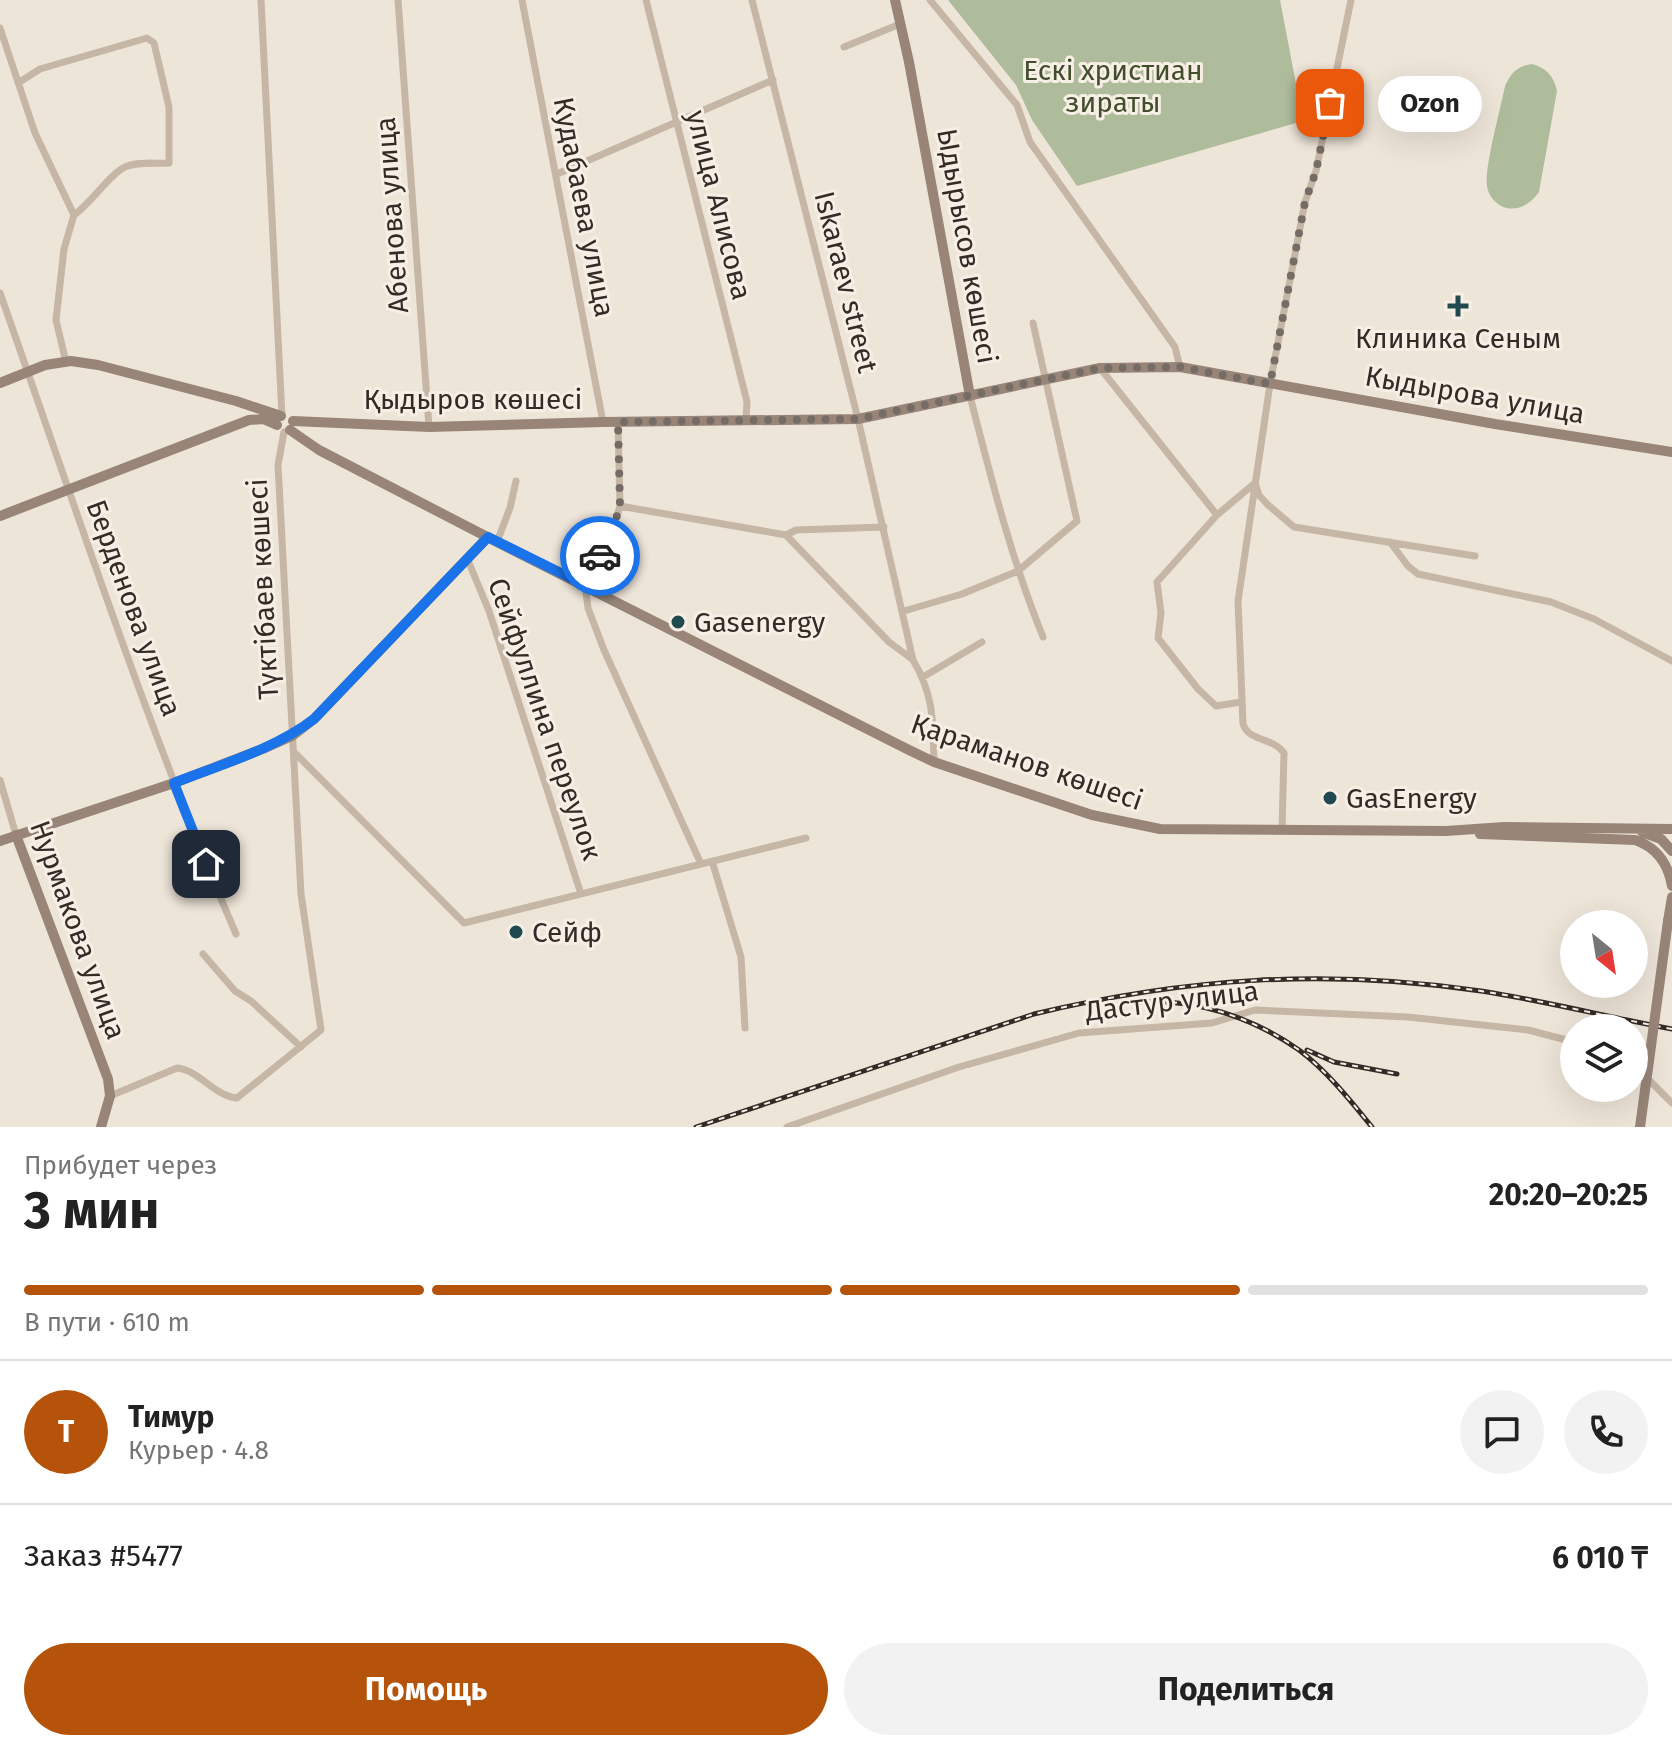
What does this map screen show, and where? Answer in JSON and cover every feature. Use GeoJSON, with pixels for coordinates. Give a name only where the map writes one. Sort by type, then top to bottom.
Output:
{"type":"FeatureCollection","features":[{"type":"Feature","properties":{"kind":"street","name":"Түктібаев көшесі"},"geometry":{"type":"LineString","coordinates":[[261,0],[285,423],[278,465],[301,894],[321,1030],[301,1047]]}},
{"type":"Feature","properties":{"kind":"street","name":"Абенова улица"},"geometry":{"type":"LineString","coordinates":[[398,0],[429,427]]}},
{"type":"Feature","properties":{"kind":"street","name":"Кудабаева улица"},"geometry":{"type":"LineString","coordinates":[[522,0],[603,422]]}},
{"type":"Feature","properties":{"kind":"street","name":"улица Алисова"},"geometry":{"type":"LineString","coordinates":[[646,0],[747,402],[746,420]]}},
{"type":"Feature","properties":{"kind":"street","name":"Iskaraev street"},"geometry":{"type":"LineString","coordinates":[[752,0],[858,419],[913,660],[928,687],[933,715],[934,762]]}},
{"type":"Feature","properties":{"kind":"street","name":"Ыдырысов көшесі"},"geometry":{"type":"LineString","coordinates":[[895,0],[970,396],[1003,526],[1043,637]]}},
{"type":"Feature","properties":{"kind":"street"},"geometry":{"type":"LineString","coordinates":[[930,0],[1017,105],[1030,142],[1175,347],[1180,367]]}},
{"type":"Feature","properties":{"kind":"street"},"geometry":{"type":"LineString","coordinates":[[1282,830],[1284,753],[1279,746],[1245,731],[1241,702],[1238,601],[1270,384],[1305,202],[1316,171],[1351,0]]}},
{"type":"Feature","properties":{"kind":"street"},"geometry":{"type":"LineString","coordinates":[[844,47],[900,24]]}},
{"type":"Feature","properties":{"kind":"street"},"geometry":{"type":"LineString","coordinates":[[0,28],[35,133],[74,215]]}},
{"type":"Feature","properties":{"kind":"street"},"geometry":{"type":"LineString","coordinates":[[18,83],[40,69],[147,38],[154,43],[169,107],[169,163],[136,164],[121,168],[88,205],[74,215],[64,249],[56,320],[66,362]]}},
{"type":"Feature","properties":{"kind":"street"},"geometry":{"type":"LineString","coordinates":[[557,174],[773,80]]}},
{"type":"Feature","properties":{"kind":"street","name":"Берденова улица"},"geometry":{"type":"LineString","coordinates":[[0,293],[174,783],[236,934]]}},
{"type":"Feature","properties":{"kind":"street"},"geometry":{"type":"LineString","coordinates":[[904,611],[962,594],[1018,571],[1077,521],[1033,323]]}},
{"type":"Feature","properties":{"kind":"street","name":"Қараманов көшесі"},"geometry":{"type":"LineString","coordinates":[[0,383],[45,365],[66,362],[98,365],[252,405],[285,423],[319,450],[934,762],[1092,815],[1134,826],[1190,830],[1672,829]]}},
{"type":"Feature","properties":{"kind":"street","name":"Қыдыров көшесі"},"geometry":{"type":"LineString","coordinates":[[249,420],[429,427],[858,419],[1100,368],[1180,367],[1270,384]]}},
{"type":"Feature","properties":{"kind":"street"},"geometry":{"type":"LineString","coordinates":[[1100,368],[1217,515]]}},
{"type":"Feature","properties":{"kind":"street","name":"Кыдырова улица"},"geometry":{"type":"LineString","coordinates":[[1270,384],[1672,452]]}},
{"type":"Feature","properties":{"kind":"street"},"geometry":{"type":"LineString","coordinates":[[0,516],[249,420],[254,413],[252,405]]}},
{"type":"Feature","properties":{"kind":"street"},"geometry":{"type":"LineString","coordinates":[[618,422],[620,506],[613,528],[585,585],[588,608],[701,864]]}},
{"type":"Feature","properties":{"kind":"street"},"geometry":{"type":"LineString","coordinates":[[0,841],[174,783],[292,736],[314,719],[467,558],[492,540],[510,508],[516,481]]}},
{"type":"Feature","properties":{"kind":"street"},"geometry":{"type":"LineString","coordinates":[[1241,702],[1216,706],[1198,689],[1158,638],[1161,613],[1157,582],[1217,515],[1255,483]]}},
{"type":"Feature","properties":{"kind":"street"},"geometry":{"type":"LineString","coordinates":[[1255,483],[1259,495],[1294,527],[1475,556]]}},
{"type":"Feature","properties":{"kind":"street"},"geometry":{"type":"LineString","coordinates":[[620,506],[786,535],[889,642],[913,660]]}},
{"type":"Feature","properties":{"kind":"street"},"geometry":{"type":"LineString","coordinates":[[786,535],[796,530],[884,527]]}},
{"type":"Feature","properties":{"kind":"street"},"geometry":{"type":"LineString","coordinates":[[1390,542],[1418,574],[1551,602],[1594,619],[1672,661]]}},
{"type":"Feature","properties":{"kind":"street","name":"Сейфуллина переулок"},"geometry":{"type":"LineString","coordinates":[[467,558],[489,611],[581,894]]}},
{"type":"Feature","properties":{"kind":"street"},"geometry":{"type":"LineString","coordinates":[[923,677],[982,642]]}},
{"type":"Feature","properties":{"kind":"street"},"geometry":{"type":"LineString","coordinates":[[293,752],[464,923],[806,838]]}},
{"type":"Feature","properties":{"kind":"street","name":"Нурмакова улица"},"geometry":{"type":"LineString","coordinates":[[0,780],[16,835],[108,1079],[110,1096]]}},
{"type":"Feature","properties":{"kind":"street"},"geometry":{"type":"LineString","coordinates":[[1632,830],[1661,839],[1672,851]]}},
{"type":"Feature","properties":{"kind":"street"},"geometry":{"type":"LineString","coordinates":[[1446,831],[1625,839],[1645,844],[1661,857],[1672,886]]}},
{"type":"Feature","properties":{"kind":"street"},"geometry":{"type":"LineString","coordinates":[[1672,838],[1672,851]]}},
{"type":"Feature","properties":{"kind":"street"},"geometry":{"type":"LineString","coordinates":[[712,861],[741,957],[745,1028]]}},
{"type":"Feature","properties":{"kind":"street"},"geometry":{"type":"LineString","coordinates":[[1640,1127],[1672,897]]}},
{"type":"Feature","properties":{"kind":"street"},"geometry":{"type":"LineString","coordinates":[[101,1127],[110,1096],[177,1068],[184,1068],[208,1087],[237,1098],[301,1047],[251,1001],[235,991],[203,954]]}},
{"type":"Feature","properties":{"kind":"street","name":"Дастур улица"},"geometry":{"type":"LineString","coordinates":[[787,1127],[959,1067],[1079,1033],[1212,1023],[1255,1010],[1408,1017],[1528,1030],[1560,1038]]}},
{"type":"Feature","properties":{"kind":"street"},"geometry":{"type":"LineString","coordinates":[[1648,1078],[1672,1103]]}},
{"type":"Feature","properties":{"kind":"green space","name":"Ескі христиан зираты"},"geometry":{"type":"Polygon","coordinates":[[[948,0],[1280,0],[1303,121],[1077,186],[1032,120],[1016,85],[948,0]]]}},
{"type":"Feature","properties":{"kind":"green space"},"geometry":{"type":"Polygon","coordinates":[[[1532,64],[1549,74],[1557,91],[1539,192],[1525,205],[1507,208],[1497,203],[1488,190],[1490,152],[1505,86],[1515,71],[1532,64]]]}},
{"type":"Feature","properties":{"kind":"railway"},"geometry":{"type":"LineString","coordinates":[[696,1127],[1034,1014],[1145,992],[1201,985],[1311,979],[1424,984],[1505,995],[1672,1029]]}},
{"type":"Feature","properties":{"kind":"railway"},"geometry":{"type":"LineString","coordinates":[[1135,1003],[1200,1006],[1262,1028],[1299,1050],[1319,1067],[1372,1127]]}},
{"type":"Feature","properties":{"kind":"railway"},"geometry":{"type":"LineString","coordinates":[[1307,1050],[1334,1062],[1397,1074]]}},
{"type":"Feature","properties":{"kind":"way so far"},"geometry":{"type":"LineString","coordinates":[[600,556],[620,506],[618,422],[858,419],[1100,368],[1180,367],[1270,384],[1305,202],[1316,171],[1330,103]]}},
{"type":"Feature","properties":{"kind":"place","name":"Ozon"},"geometry":{"type":"Point","coordinates":[1330,103]}},
{"type":"Feature","properties":{"kind":"place","name":"Клиника Сеным"},"geometry":{"type":"Point","coordinates":[1458,306]}},
{"type":"Feature","properties":{"kind":"place","name":"Gasenergy"},"geometry":{"type":"Point","coordinates":[678,622]}},
{"type":"Feature","properties":{"kind":"place","name":"GasEnergy"},"geometry":{"type":"Point","coordinates":[1330,798]}},
{"type":"Feature","properties":{"kind":"place","name":"Сейф"},"geometry":{"type":"Point","coordinates":[516,932]}},
{"type":"Feature","properties":{"kind":"route"},"geometry":{"type":"LineString","coordinates":[[206,864],[174,783],[292,736],[314,719],[488,537],[585,585],[600,556]]}}]}
